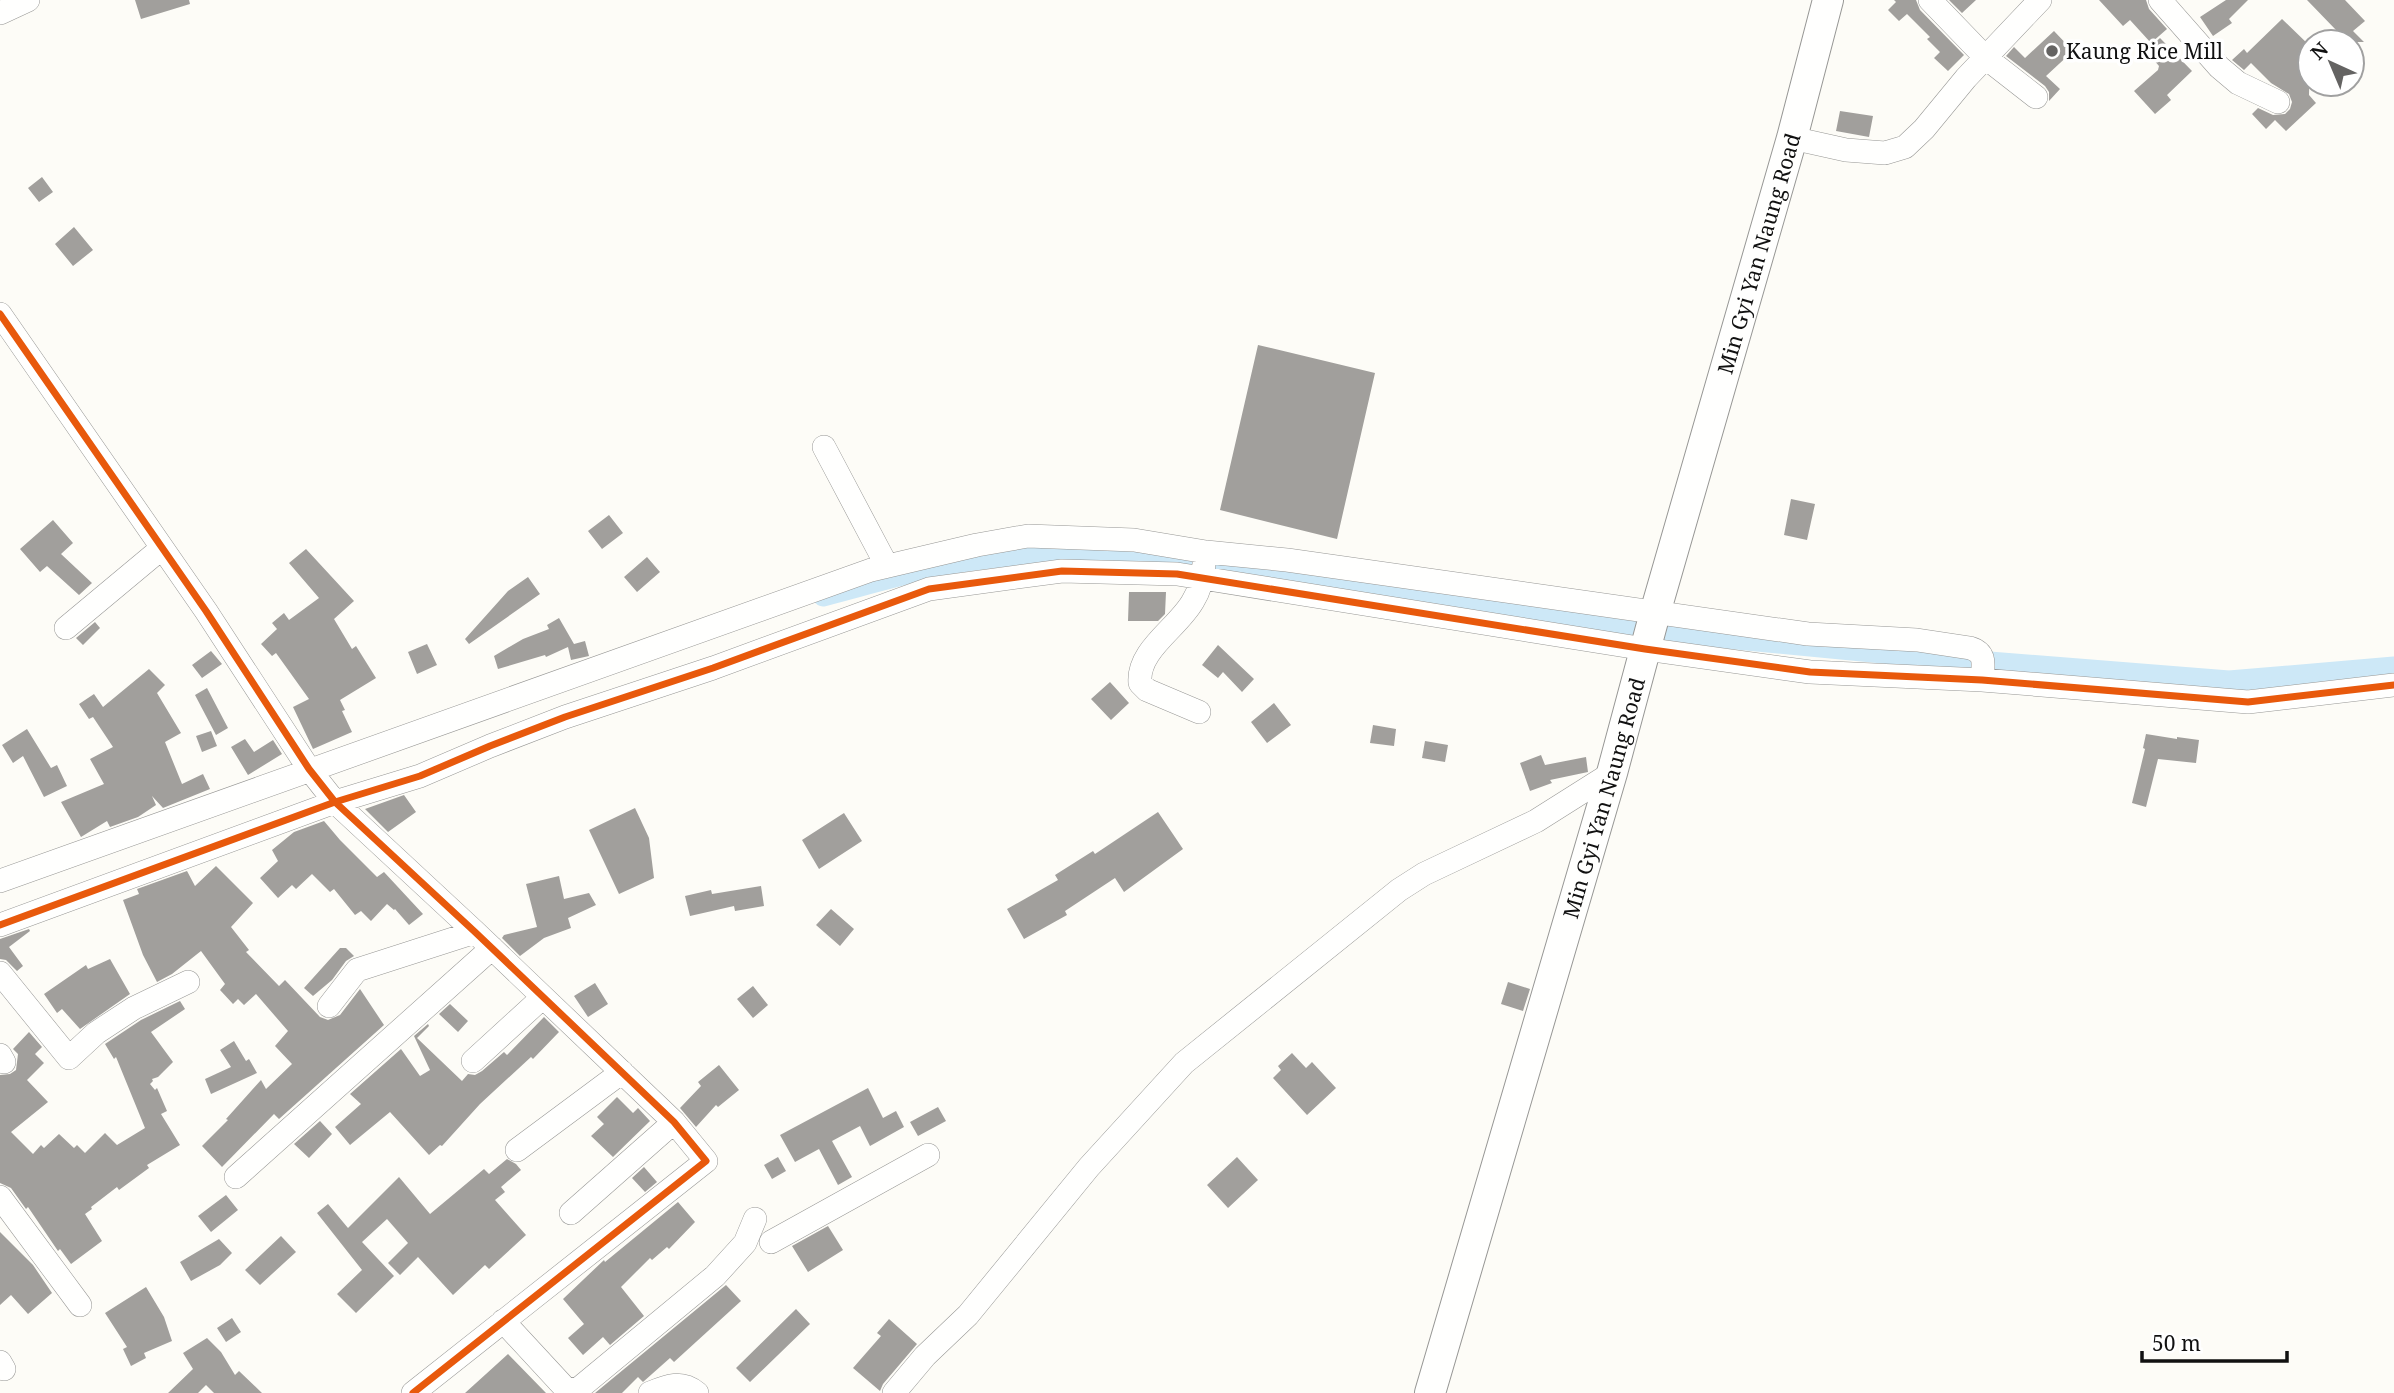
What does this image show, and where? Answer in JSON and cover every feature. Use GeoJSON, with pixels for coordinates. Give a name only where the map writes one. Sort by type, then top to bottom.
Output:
{"type":"FeatureCollection","features":[{"type":"Feature","properties":{"kind":"street"},"geometry":{"type":"LineString","coordinates":[[0,13],[27,0]]}},
{"type":"Feature","properties":{"kind":"street","name":"Min Gyi Yan Naung Road"},"geometry":{"type":"LineString","coordinates":[[1430,1393],[1612,773],[1650,631],[1792,138],[1828,0]]}},
{"type":"Feature","properties":{"kind":"street"},"geometry":{"type":"LineString","coordinates":[[1930,0],[1986,58],[2036,97]]}},
{"type":"Feature","properties":{"kind":"street"},"geometry":{"type":"LineString","coordinates":[[1792,138],[1846,150],[1885,153],[1905,147],[2040,0]]}},
{"type":"Feature","properties":{"kind":"street"},"geometry":{"type":"LineString","coordinates":[[2160,0],[2220,67],[2238,83],[2278,102]]}},
{"type":"Feature","properties":{"kind":"street"},"geometry":{"type":"LineString","coordinates":[[3,325],[206,611],[309,769],[335,802],[674,1122],[706,1161],[413,1393]]}},
{"type":"Feature","properties":{"kind":"street"},"geometry":{"type":"LineString","coordinates":[[824,447],[887,566]]}},
{"type":"Feature","properties":{"kind":"street"},"geometry":{"type":"LineString","coordinates":[[0,881],[858,575],[887,566],[1028,536],[1135,540],[1204,566],[1650,631],[1808,634],[1917,640],[1978,650],[1983,670]]}},
{"type":"Feature","properties":{"kind":"street"},"geometry":{"type":"LineString","coordinates":[[66,628],[162,548]]}},
{"type":"Feature","properties":{"kind":"street"},"geometry":{"type":"LineString","coordinates":[[0,925],[335,802],[420,776],[565,717],[713,668],[929,589],[1062,571],[1177,574],[1204,566],[1287,560],[1650,631],[1810,672],[1983,670],[2248,702],[2394,685]]}},
{"type":"Feature","properties":{"kind":"street"},"geometry":{"type":"LineString","coordinates":[[1199,712],[1147,690],[1140,683],[1139,671],[1145,658],[1194,601],[1204,566]]}},
{"type":"Feature","properties":{"kind":"street"},"geometry":{"type":"LineString","coordinates":[[894,1393],[925,1356],[968,1315],[1089,1167],[1184,1063],[1399,890],[1424,874],[1536,821],[1612,773]]}},
{"type":"Feature","properties":{"kind":"street"},"geometry":{"type":"LineString","coordinates":[[329,1006],[356,970],[484,940]]}},
{"type":"Feature","properties":{"kind":"street"},"geometry":{"type":"LineString","coordinates":[[236,1177],[484,940]]}},
{"type":"Feature","properties":{"kind":"street"},"geometry":{"type":"LineString","coordinates":[[0,973],[69,1058],[134,1008],[188,982]]}},
{"type":"Feature","properties":{"kind":"street"},"geometry":{"type":"LineString","coordinates":[[473,1061],[543,997]]}},
{"type":"Feature","properties":{"kind":"street"},"geometry":{"type":"LineString","coordinates":[[517,1150],[622,1072]]}},
{"type":"Feature","properties":{"kind":"street"},"geometry":{"type":"LineString","coordinates":[[571,1213],[674,1122]]}},
{"type":"Feature","properties":{"kind":"street"},"geometry":{"type":"LineString","coordinates":[[771,1242],[929,1155]]}},
{"type":"Feature","properties":{"kind":"street"},"geometry":{"type":"LineString","coordinates":[[0,1197],[80,1306]]}},
{"type":"Feature","properties":{"kind":"street"},"geometry":{"type":"LineString","coordinates":[[503,1321],[565,1388],[577,1390],[715,1276],[745,1243],[755,1219]]}},
{"type":"Feature","properties":{"kind":"street"},"geometry":{"type":"LineString","coordinates":[[650,1393],[672,1384],[689,1387],[697,1393]]}},
{"type":"Feature","properties":{"kind":"building"},"geometry":{"type":"Polygon","coordinates":[[[135,0],[189,0],[190,4],[141,19],[135,0]]]}},
{"type":"Feature","properties":{"kind":"building"},"geometry":{"type":"Polygon","coordinates":[[[1894,0],[1916,0],[1920,10],[1964,55],[1948,71],[1934,58],[1940,52],[1927,39],[1930,37],[1907,14],[1899,21],[1888,10],[1896,2],[1894,0]]]}},
{"type":"Feature","properties":{"kind":"building"},"geometry":{"type":"Polygon","coordinates":[[[1949,0],[1976,0],[1962,13],[1949,0]]]}},
{"type":"Feature","properties":{"kind":"building"},"geometry":{"type":"Polygon","coordinates":[[[2099,0],[2146,0],[2149,9],[2167,29],[2151,43],[2130,20],[2123,26],[2099,0]]]}},
{"type":"Feature","properties":{"kind":"building"},"geometry":{"type":"Polygon","coordinates":[[[2226,0],[2248,0],[2229,19],[2232,23],[2213,36],[2200,17],[2226,0]]]}},
{"type":"Feature","properties":{"kind":"building"},"geometry":{"type":"Polygon","coordinates":[[[2307,0],[2345,0],[2365,21],[2357,28],[2334,28],[2307,0]]]}},
{"type":"Feature","properties":{"kind":"building"},"geometry":{"type":"Polygon","coordinates":[[[2282,19],[2296,32],[2296,98],[2312,98],[2316,103],[2286,131],[2275,120],[2266,129],[2252,114],[2258,108],[2273,115],[2285,114],[2292,102],[2289,94],[2271,83],[2251,63],[2244,70],[2232,60],[2244,49],[2247,53],[2282,19]]]}},
{"type":"Feature","properties":{"kind":"building"},"geometry":{"type":"Polygon","coordinates":[[[2054,31],[2073,51],[2046,76],[2060,89],[2049,101],[2049,92],[2045,86],[2006,56],[2014,47],[2025,58],[2054,31]]]}},
{"type":"Feature","properties":{"kind":"building"},"geometry":{"type":"Polygon","coordinates":[[[2160,38],[2192,71],[2167,95],[2171,100],[2155,114],[2134,91],[2158,70],[2159,66],[2146,51],[2160,38]]]}},
{"type":"Feature","properties":{"kind":"building"},"geometry":{"type":"Polygon","coordinates":[[[1840,111],[1873,116],[1869,137],[1836,131],[1840,111]]]}},
{"type":"Feature","properties":{"kind":"building"},"geometry":{"type":"Polygon","coordinates":[[[42,177],[53,192],[39,202],[28,188],[42,177]]]}},
{"type":"Feature","properties":{"kind":"building"},"geometry":{"type":"Polygon","coordinates":[[[74,227],[93,250],[73,266],[55,244],[74,227]]]}},
{"type":"Feature","properties":{"kind":"building"},"geometry":{"type":"Polygon","coordinates":[[[1258,345],[1375,373],[1337,539],[1220,510],[1258,345]]]}},
{"type":"Feature","properties":{"kind":"building"},"geometry":{"type":"Polygon","coordinates":[[[1791,499],[1815,504],[1807,540],[1784,535],[1791,499]]]}},
{"type":"Feature","properties":{"kind":"building"},"geometry":{"type":"Polygon","coordinates":[[[609,515],[623,533],[602,549],[588,531],[609,515]]]}},
{"type":"Feature","properties":{"kind":"building"},"geometry":{"type":"Polygon","coordinates":[[[53,520],[73,543],[61,554],[92,583],[79,595],[47,566],[40,572],[20,549],[53,520]]]}},
{"type":"Feature","properties":{"kind":"building"},"geometry":{"type":"Polygon","coordinates":[[[306,549],[354,601],[334,619],[352,649],[356,646],[376,678],[340,700],[352,732],[313,749],[293,707],[309,699],[276,653],[272,656],[261,644],[277,629],[272,623],[284,613],[289,620],[319,598],[289,563],[306,549]]]}},
{"type":"Feature","properties":{"kind":"building"},"geometry":{"type":"Polygon","coordinates":[[[647,557],[660,572],[637,592],[624,577],[647,557]]]}},
{"type":"Feature","properties":{"kind":"building"},"geometry":{"type":"Polygon","coordinates":[[[528,577],[540,594],[469,644],[465,639],[508,591],[528,577]]]}},
{"type":"Feature","properties":{"kind":"building"},"geometry":{"type":"Polygon","coordinates":[[[1129,592],[1166,592],[1165,614],[1158,621],[1128,621],[1129,592]]]}},
{"type":"Feature","properties":{"kind":"building"},"geometry":{"type":"Polygon","coordinates":[[[559,618],[574,644],[585,641],[589,656],[571,660],[568,647],[546,657],[545,655],[498,669],[494,656],[523,639],[549,629],[547,625],[559,618]]]}},
{"type":"Feature","properties":{"kind":"building"},"geometry":{"type":"Polygon","coordinates":[[[95,622],[100,628],[83,645],[76,638],[95,622]]]}},
{"type":"Feature","properties":{"kind":"building"},"geometry":{"type":"Polygon","coordinates":[[[427,644],[437,665],[417,674],[408,652],[427,644]]]}},
{"type":"Feature","properties":{"kind":"building"},"geometry":{"type":"Polygon","coordinates":[[[1218,645],[1254,679],[1242,692],[1223,672],[1218,678],[1202,665],[1218,645]]]}},
{"type":"Feature","properties":{"kind":"building"},"geometry":{"type":"Polygon","coordinates":[[[211,651],[222,664],[202,678],[192,665],[211,651]]]}},
{"type":"Feature","properties":{"kind":"building"},"geometry":{"type":"Polygon","coordinates":[[[149,669],[165,685],[157,693],[181,733],[165,742],[182,784],[203,774],[210,789],[163,808],[152,796],[156,805],[138,817],[110,827],[107,821],[81,837],[61,802],[104,784],[90,759],[113,747],[93,717],[89,719],[79,704],[94,694],[103,707],[149,669]]]}},
{"type":"Feature","properties":{"kind":"building"},"geometry":{"type":"Polygon","coordinates":[[[1110,682],[1129,703],[1111,720],[1091,699],[1110,682]]]}},
{"type":"Feature","properties":{"kind":"building"},"geometry":{"type":"Polygon","coordinates":[[[207,688],[228,728],[216,735],[195,695],[207,688]]]}},
{"type":"Feature","properties":{"kind":"building"},"geometry":{"type":"Polygon","coordinates":[[[1274,703],[1291,725],[1267,743],[1251,722],[1274,703]]]}},
{"type":"Feature","properties":{"kind":"building"},"geometry":{"type":"Polygon","coordinates":[[[1373,725],[1396,729],[1394,746],[1370,743],[1373,725]]]}},
{"type":"Feature","properties":{"kind":"building"},"geometry":{"type":"Polygon","coordinates":[[[27,729],[51,768],[57,765],[67,786],[44,797],[23,756],[13,763],[2,745],[27,729]]]}},
{"type":"Feature","properties":{"kind":"building"},"geometry":{"type":"Polygon","coordinates":[[[211,731],[217,746],[202,752],[196,736],[211,731]]]}},
{"type":"Feature","properties":{"kind":"building"},"geometry":{"type":"Polygon","coordinates":[[[2146,734],[2199,740],[2196,763],[2158,759],[2146,807],[2132,803],[2146,734]]]}},
{"type":"Feature","properties":{"kind":"building"},"geometry":{"type":"Polygon","coordinates":[[[245,739],[254,752],[273,740],[282,754],[248,775],[231,747],[245,739]]]}},
{"type":"Feature","properties":{"kind":"building"},"geometry":{"type":"Polygon","coordinates":[[[1425,741],[1448,745],[1445,762],[1422,758],[1425,741]]]}},
{"type":"Feature","properties":{"kind":"building"},"geometry":{"type":"Polygon","coordinates":[[[1541,755],[1545,765],[1586,757],[1588,772],[1550,780],[1552,783],[1530,791],[1520,763],[1541,755]]]}},
{"type":"Feature","properties":{"kind":"building"},"geometry":{"type":"Polygon","coordinates":[[[404,795],[416,812],[388,832],[365,809],[404,795]]]}},
{"type":"Feature","properties":{"kind":"building"},"geometry":{"type":"Polygon","coordinates":[[[635,808],[649,838],[654,878],[619,894],[589,830],[635,808]]]}},
{"type":"Feature","properties":{"kind":"building"},"geometry":{"type":"Polygon","coordinates":[[[1158,812],[1183,849],[1124,892],[1115,878],[1065,911],[1067,915],[1024,939],[1007,909],[1058,880],[1055,875],[1093,851],[1095,854],[1158,812]]]}},
{"type":"Feature","properties":{"kind":"building"},"geometry":{"type":"Polygon","coordinates":[[[844,813],[862,841],[819,869],[802,840],[844,813]]]}},
{"type":"Feature","properties":{"kind":"building"},"geometry":{"type":"Polygon","coordinates":[[[324,821],[377,877],[384,872],[423,914],[409,925],[387,904],[371,921],[361,911],[355,915],[334,889],[330,892],[312,874],[296,889],[292,885],[278,898],[260,878],[278,861],[272,850],[294,832],[324,821]]]}},
{"type":"Feature","properties":{"kind":"building"},"geometry":{"type":"Polygon","coordinates":[[[216,866],[253,903],[231,927],[249,950],[246,952],[279,986],[285,980],[320,1017],[328,1020],[340,1015],[360,989],[384,1025],[279,1119],[274,1114],[222,1167],[202,1146],[261,1080],[266,1089],[292,1064],[275,1046],[288,1031],[256,994],[244,1005],[238,999],[233,1004],[220,990],[225,984],[201,951],[157,982],[143,955],[123,900],[139,894],[137,889],[187,871],[195,886],[216,866]]]}},
{"type":"Feature","properties":{"kind":"building"},"geometry":{"type":"Polygon","coordinates":[[[559,876],[564,899],[589,893],[596,905],[568,918],[571,928],[544,938],[520,956],[502,938],[504,935],[537,927],[526,884],[559,876]]]}},
{"type":"Feature","properties":{"kind":"building"},"geometry":{"type":"Polygon","coordinates":[[[761,886],[764,906],[735,911],[734,906],[690,916],[685,896],[711,890],[712,894],[761,886]]]}},
{"type":"Feature","properties":{"kind":"building"},"geometry":{"type":"Polygon","coordinates":[[[831,909],[854,929],[840,946],[816,925],[831,909]]]}},
{"type":"Feature","properties":{"kind":"building"},"geometry":{"type":"Polygon","coordinates":[[[29,929],[30,931],[9,947],[23,966],[17,971],[6,960],[0,959],[0,939],[29,929]]]}},
{"type":"Feature","properties":{"kind":"building"},"geometry":{"type":"Polygon","coordinates":[[[340,948],[346,948],[354,956],[313,996],[304,988],[340,948]]]}},
{"type":"Feature","properties":{"kind":"building"},"geometry":{"type":"Polygon","coordinates":[[[110,959],[130,994],[80,1029],[62,1009],[57,1013],[44,994],[86,965],[88,969],[110,959]]]}},
{"type":"Feature","properties":{"kind":"building"},"geometry":{"type":"Polygon","coordinates":[[[1508,982],[1530,989],[1523,1011],[1501,1004],[1508,982]]]}},
{"type":"Feature","properties":{"kind":"building"},"geometry":{"type":"Polygon","coordinates":[[[595,983],[608,1004],[588,1017],[574,996],[595,983]]]}},
{"type":"Feature","properties":{"kind":"building"},"geometry":{"type":"Polygon","coordinates":[[[753,986],[768,1005],[753,1018],[737,999],[753,986]]]}},
{"type":"Feature","properties":{"kind":"building"},"geometry":{"type":"Polygon","coordinates":[[[180,1001],[185,1009],[151,1032],[173,1062],[158,1077],[152,1079],[150,1084],[155,1090],[157,1088],[167,1111],[161,1114],[180,1145],[147,1165],[149,1168],[91,1207],[85,1214],[102,1241],[71,1264],[60,1249],[58,1251],[28,1207],[26,1209],[11,1188],[0,1183],[0,1075],[16,1070],[18,1054],[13,1049],[29,1032],[42,1047],[35,1054],[44,1063],[27,1080],[48,1102],[11,1132],[33,1154],[41,1145],[44,1148],[59,1134],[74,1148],[77,1145],[85,1153],[105,1133],[117,1145],[145,1128],[116,1057],[114,1059],[105,1044],[141,1020],[180,1001]]]}},
{"type":"Feature","properties":{"kind":"building"},"geometry":{"type":"Polygon","coordinates":[[[450,1004],[468,1021],[458,1032],[439,1014],[450,1004]]]}},
{"type":"Feature","properties":{"kind":"building"},"geometry":{"type":"Polygon","coordinates":[[[544,1017],[559,1032],[533,1059],[531,1057],[480,1104],[442,1146],[429,1155],[390,1112],[350,1145],[335,1127],[361,1104],[350,1094],[401,1049],[420,1076],[430,1070],[414,1036],[428,1024],[417,1038],[462,1081],[468,1074],[475,1075],[482,1071],[504,1052],[507,1055],[544,1017]]]}},
{"type":"Feature","properties":{"kind":"building"},"geometry":{"type":"Polygon","coordinates":[[[234,1041],[257,1073],[211,1094],[205,1079],[231,1067],[220,1050],[234,1041]]]}},
{"type":"Feature","properties":{"kind":"building"},"geometry":{"type":"Polygon","coordinates":[[[1292,1053],[1306,1068],[1312,1062],[1336,1088],[1307,1115],[1273,1078],[1281,1070],[1278,1066],[1292,1053]]]}},
{"type":"Feature","properties":{"kind":"building"},"geometry":{"type":"Polygon","coordinates":[[[719,1065],[739,1090],[718,1107],[716,1105],[696,1127],[680,1108],[701,1086],[698,1082],[719,1065]]]}},
{"type":"Feature","properties":{"kind":"building"},"geometry":{"type":"Polygon","coordinates":[[[868,1088],[883,1118],[896,1111],[904,1127],[870,1146],[860,1126],[832,1141],[852,1177],[838,1185],[819,1149],[795,1162],[780,1135],[868,1088]]]}},
{"type":"Feature","properties":{"kind":"building"},"geometry":{"type":"Polygon","coordinates":[[[617,1097],[633,1113],[638,1108],[650,1121],[613,1157],[591,1136],[604,1124],[597,1117],[617,1097]]]}},
{"type":"Feature","properties":{"kind":"building"},"geometry":{"type":"Polygon","coordinates":[[[938,1107],[946,1121],[918,1136],[910,1122],[938,1107]]]}},
{"type":"Feature","properties":{"kind":"building"},"geometry":{"type":"Polygon","coordinates":[[[320,1121],[332,1134],[309,1158],[294,1144],[320,1121]]]}},
{"type":"Feature","properties":{"kind":"building"},"geometry":{"type":"Polygon","coordinates":[[[778,1157],[786,1171],[772,1179],[764,1165],[778,1157]]]}},
{"type":"Feature","properties":{"kind":"building"},"geometry":{"type":"Polygon","coordinates":[[[1237,1157],[1258,1180],[1228,1208],[1207,1185],[1237,1157]]]}},
{"type":"Feature","properties":{"kind":"building"},"geometry":{"type":"Polygon","coordinates":[[[507,1159],[521,1170],[501,1187],[505,1192],[495,1200],[526,1235],[489,1269],[485,1265],[453,1295],[418,1257],[400,1275],[388,1263],[408,1243],[387,1219],[362,1242],[394,1276],[356,1313],[337,1294],[362,1270],[317,1213],[328,1204],[348,1228],[399,1177],[430,1214],[484,1169],[489,1174],[507,1159]]]}},
{"type":"Feature","properties":{"kind":"building"},"geometry":{"type":"Polygon","coordinates":[[[644,1167],[657,1182],[645,1192],[632,1178],[644,1167]]]}},
{"type":"Feature","properties":{"kind":"building"},"geometry":{"type":"Polygon","coordinates":[[[226,1195],[238,1210],[211,1232],[198,1216],[226,1195]]]}},
{"type":"Feature","properties":{"kind":"building"},"geometry":{"type":"Polygon","coordinates":[[[678,1202],[695,1222],[669,1249],[667,1247],[652,1260],[650,1258],[621,1287],[644,1316],[610,1345],[603,1337],[583,1355],[568,1338],[584,1324],[563,1299],[604,1260],[605,1262],[678,1202]]]}},
{"type":"Feature","properties":{"kind":"building"},"geometry":{"type":"Polygon","coordinates":[[[828,1226],[843,1250],[808,1272],[792,1246],[828,1226]]]}},
{"type":"Feature","properties":{"kind":"building"},"geometry":{"type":"Polygon","coordinates":[[[0,1232],[33,1265],[52,1293],[28,1314],[11,1295],[0,1305],[0,1232]]]}},
{"type":"Feature","properties":{"kind":"building"},"geometry":{"type":"Polygon","coordinates":[[[281,1236],[296,1252],[260,1285],[245,1270],[281,1236]]]}},
{"type":"Feature","properties":{"kind":"building"},"geometry":{"type":"Polygon","coordinates":[[[219,1239],[232,1253],[220,1265],[191,1281],[180,1262],[219,1239]]]}},
{"type":"Feature","properties":{"kind":"building"},"geometry":{"type":"Polygon","coordinates":[[[726,1285],[741,1301],[674,1362],[670,1358],[643,1382],[638,1377],[622,1393],[595,1393],[726,1285]]]}},
{"type":"Feature","properties":{"kind":"building"},"geometry":{"type":"Polygon","coordinates":[[[146,1287],[164,1317],[172,1341],[144,1353],[146,1358],[131,1366],[123,1349],[127,1347],[105,1313],[146,1287]]]}},
{"type":"Feature","properties":{"kind":"building"},"geometry":{"type":"Polygon","coordinates":[[[796,1309],[810,1324],[750,1382],[736,1368],[796,1309]]]}},
{"type":"Feature","properties":{"kind":"building"},"geometry":{"type":"Polygon","coordinates":[[[232,1318],[241,1332],[226,1342],[217,1328],[232,1318]]]}},
{"type":"Feature","properties":{"kind":"building"},"geometry":{"type":"Polygon","coordinates":[[[889,1319],[917,1344],[880,1391],[853,1368],[881,1336],[877,1333],[889,1319]]]}},
{"type":"Feature","properties":{"kind":"building"},"geometry":{"type":"Polygon","coordinates":[[[207,1338],[221,1352],[235,1375],[239,1371],[262,1393],[214,1393],[206,1385],[198,1393],[168,1393],[193,1369],[183,1353],[207,1338]]]}},
{"type":"Feature","properties":{"kind":"building"},"geometry":{"type":"Polygon","coordinates":[[[508,1354],[546,1393],[465,1393],[486,1374],[508,1354]]]}},
{"type":"Feature","properties":{"kind":"waterway"},"geometry":{"type":"LineString","coordinates":[[823,596],[978,559],[1046,555],[1181,559],[1684,634],[1914,656],[2229,681],[2394,667]]}},
{"type":"Feature","properties":{"kind":"cycle path"},"geometry":{"type":"LineString","coordinates":[[0,314],[206,611],[309,769],[335,802],[674,1122],[706,1161],[413,1393]]}},
{"type":"Feature","properties":{"kind":"cycle path"},"geometry":{"type":"LineString","coordinates":[[0,925],[335,802],[420,776],[565,717],[713,668],[929,589],[1062,571],[1177,574],[1645,649],[1810,672],[1982,680],[2248,702],[2394,685]]}},
{"type":"Feature","properties":{"kind":"place","name":"Kaung Rice Mill"},"geometry":{"type":"Point","coordinates":[2052,51]}}]}
